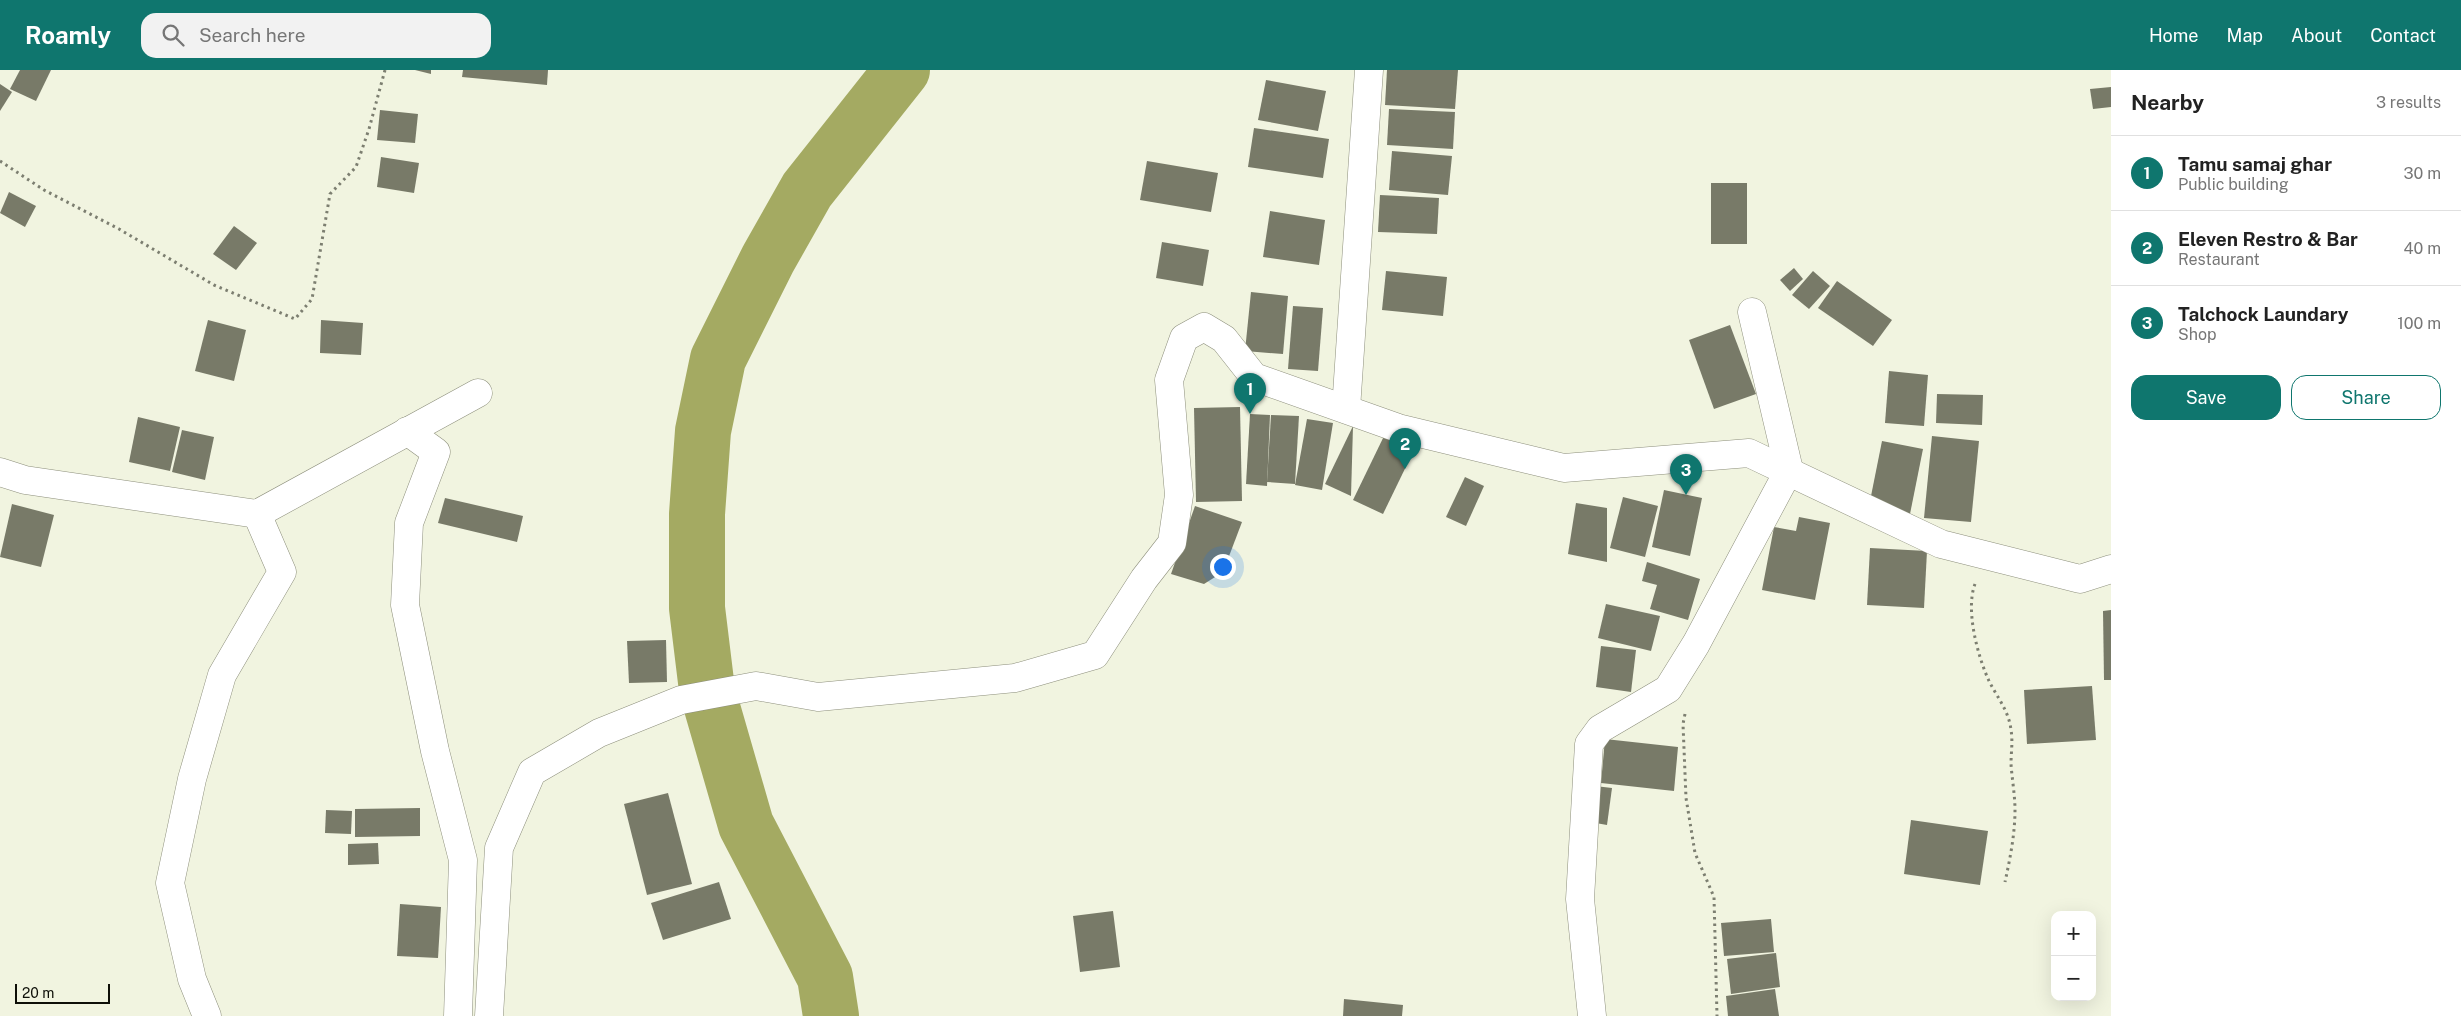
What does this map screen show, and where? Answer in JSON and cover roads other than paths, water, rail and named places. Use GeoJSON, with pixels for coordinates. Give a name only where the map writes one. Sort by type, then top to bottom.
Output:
{"type":"FeatureCollection","features":[{"type":"Feature","properties":{"kind":"street"},"geometry":{"type":"LineString","coordinates":[[1346,409],[1369,70]]}},
{"type":"Feature","properties":{"kind":"street"},"geometry":{"type":"LineString","coordinates":[[1592,1016],[1580,899],[1589,744],[1600,729],[1668,689],[1696,644],[1789,470],[1752,312]]}},
{"type":"Feature","properties":{"kind":"street"},"geometry":{"type":"LineString","coordinates":[[488,1016],[499,848],[532,772],[599,733],[681,700],[756,686],[818,697],[1015,678],[1094,655],[1144,579],[1172,542],[1179,495],[1169,380],[1184,338],[1204,327],[1224,339],[1254,377],[1398,428],[1564,468],[1749,452],[1941,544],[2080,579],[2111,570]]}},
{"type":"Feature","properties":{"kind":"street"},"geometry":{"type":"LineString","coordinates":[[0,472],[25,480],[257,514],[478,393]]}},
{"type":"Feature","properties":{"kind":"street"},"geometry":{"type":"LineString","coordinates":[[407,431],[436,452],[409,523],[405,605],[435,751],[462,860],[458,1016]]}},
{"type":"Feature","properties":{"kind":"street"},"geometry":{"type":"LineString","coordinates":[[208,1016],[192,979],[170,883],[192,779],[222,675],[282,572],[257,514]]}},
{"type":"Feature","properties":{"kind":"waterway"},"geometry":{"type":"LineString","coordinates":[[831,1016],[825,977],[746,825],[707,690],[697,608],[697,514],[703,431],[718,359],[768,259],[807,190],[902,70]]}},
{"type":"Feature","properties":{"kind":"place","name":"Tamu samaj ghar"},"geometry":{"type":"Point","coordinates":[1250,414]}},
{"type":"Feature","properties":{"kind":"place","name":"Eleven Restro & Bar"},"geometry":{"type":"Point","coordinates":[1405,469]}},
{"type":"Feature","properties":{"kind":"place","name":"Talchock Laundary"},"geometry":{"type":"Point","coordinates":[1686,495]}}]}
